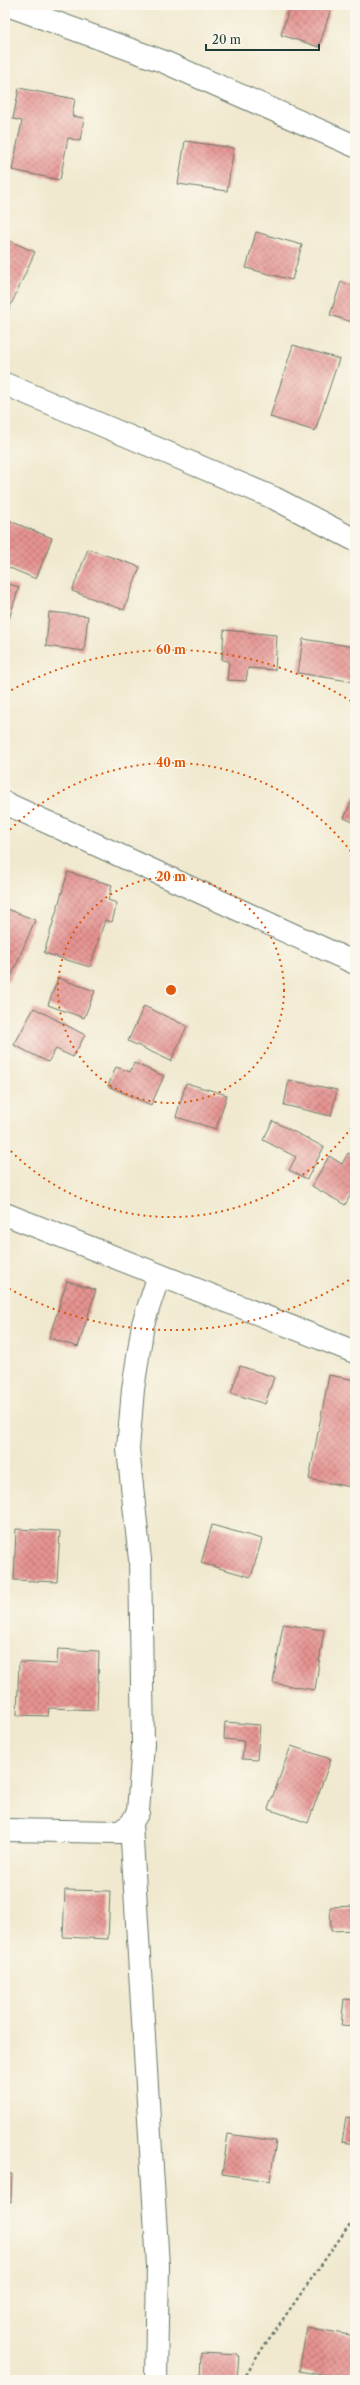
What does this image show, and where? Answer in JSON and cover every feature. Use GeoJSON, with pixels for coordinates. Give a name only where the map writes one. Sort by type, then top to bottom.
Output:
{"type":"FeatureCollection","features":[{"type":"Feature","properties":{"kind":"street"},"geometry":{"type":"LineString","coordinates":[[7,5],[162,61],[355,146]]}},
{"type":"Feature","properties":{"kind":"street"},"geometry":{"type":"LineString","coordinates":[[5,384],[274,498],[355,540]]}},
{"type":"Feature","properties":{"kind":"street"},"geometry":{"type":"LineString","coordinates":[[5,803],[355,963]]}},
{"type":"Feature","properties":{"kind":"street"},"geometry":{"type":"LineString","coordinates":[[5,1214],[355,1352]]}},
{"type":"Feature","properties":{"kind":"street"},"geometry":{"type":"LineString","coordinates":[[5,1830],[104,1833],[120,1832],[131,1824],[138,1812],[143,1744],[140,1560],[128,1449],[133,1389],[143,1324],[159,1275]]}},
{"type":"Feature","properties":{"kind":"street"},"geometry":{"type":"LineString","coordinates":[[131,1824],[158,2266],[156,2380]]}},
{"type":"Feature","properties":{"kind":"path"},"geometry":{"type":"LineString","coordinates":[[243,2380],[264,2346],[355,2217]]}},
{"type":"Feature","properties":{"kind":"building"},"geometry":{"type":"Polygon","coordinates":[[[290,5],[332,5],[319,47],[281,35],[290,5]]]}},
{"type":"Feature","properties":{"kind":"building"},"geometry":{"type":"Polygon","coordinates":[[[19,88],[75,99],[72,116],[84,118],[80,141],[68,138],[60,180],[12,170],[22,121],[13,119],[19,88]]]}},
{"type":"Feature","properties":{"kind":"building"},"geometry":{"type":"Polygon","coordinates":[[[185,141],[234,148],[227,191],[178,184],[185,141]]]}},
{"type":"Feature","properties":{"kind":"building"},"geometry":{"type":"Polygon","coordinates":[[[256,232],[302,245],[292,280],[246,268],[256,232]]]}},
{"type":"Feature","properties":{"kind":"building"},"geometry":{"type":"Polygon","coordinates":[[[5,239],[35,252],[5,318],[5,239]]]}},
{"type":"Feature","properties":{"kind":"building"},"geometry":{"type":"Polygon","coordinates":[[[341,282],[355,287],[355,323],[330,315],[341,282]]]}},
{"type":"Feature","properties":{"kind":"building"},"geometry":{"type":"Polygon","coordinates":[[[293,345],[339,359],[315,431],[270,417],[293,345]]]}},
{"type":"Feature","properties":{"kind":"building"},"geometry":{"type":"Polygon","coordinates":[[[5,519],[52,538],[36,579],[5,566],[5,519]]]}},
{"type":"Feature","properties":{"kind":"building"},"geometry":{"type":"Polygon","coordinates":[[[88,549],[140,567],[124,610],[72,591],[88,549]]]}},
{"type":"Feature","properties":{"kind":"building"},"geometry":{"type":"Polygon","coordinates":[[[5,583],[19,587],[9,619],[5,618],[5,583]]]}},
{"type":"Feature","properties":{"kind":"building"},"geometry":{"type":"Polygon","coordinates":[[[49,612],[88,616],[84,651],[46,646],[49,612]]]}},
{"type":"Feature","properties":{"kind":"building"},"geometry":{"type":"Polygon","coordinates":[[[224,630],[277,635],[275,670],[248,668],[246,681],[227,680],[229,661],[222,660],[224,630]]]}},
{"type":"Feature","properties":{"kind":"building"},"geometry":{"type":"Polygon","coordinates":[[[303,639],[355,647],[355,682],[298,673],[303,639]]]}},
{"type":"Feature","properties":{"kind":"building"},"geometry":{"type":"Polygon","coordinates":[[[355,794],[355,823],[344,818],[355,794]]]}},
{"type":"Feature","properties":{"kind":"building"},"geometry":{"type":"Polygon","coordinates":[[[68,872],[112,885],[108,900],[117,903],[112,922],[105,920],[90,967],[44,953],[68,872]]]}},
{"type":"Feature","properties":{"kind":"building"},"geometry":{"type":"Polygon","coordinates":[[[5,908],[35,920],[9,982],[5,980],[5,908]]]}},
{"type":"Feature","properties":{"kind":"building"},"geometry":{"type":"Polygon","coordinates":[[[58,978],[95,991],[84,1018],[48,1005],[58,978]]]}},
{"type":"Feature","properties":{"kind":"building"},"geometry":{"type":"Polygon","coordinates":[[[144,1006],[187,1026],[171,1061],[128,1041],[144,1006]]]}},
{"type":"Feature","properties":{"kind":"building"},"geometry":{"type":"Polygon","coordinates":[[[34,1008],[85,1035],[73,1057],[56,1049],[48,1062],[14,1045],[34,1008]]]}},
{"type":"Feature","properties":{"kind":"building"},"geometry":{"type":"Polygon","coordinates":[[[134,1063],[164,1076],[151,1105],[108,1086],[116,1067],[130,1072],[134,1063]]]}},
{"type":"Feature","properties":{"kind":"building"},"geometry":{"type":"Polygon","coordinates":[[[289,1080],[337,1090],[331,1116],[284,1105],[289,1080]]]}},
{"type":"Feature","properties":{"kind":"building"},"geometry":{"type":"Polygon","coordinates":[[[186,1083],[227,1095],[216,1129],[176,1117],[186,1083]]]}},
{"type":"Feature","properties":{"kind":"building"},"geometry":{"type":"Polygon","coordinates":[[[273,1121],[324,1147],[307,1179],[289,1170],[296,1157],[263,1140],[273,1121]]]}},
{"type":"Feature","properties":{"kind":"building"},"geometry":{"type":"Polygon","coordinates":[[[348,1153],[355,1157],[355,1187],[345,1205],[312,1186],[329,1156],[342,1164],[348,1153]]]}},
{"type":"Feature","properties":{"kind":"building"},"geometry":{"type":"Polygon","coordinates":[[[67,1281],[96,1290],[78,1347],[49,1338],[67,1281]]]}},
{"type":"Feature","properties":{"kind":"building"},"geometry":{"type":"Polygon","coordinates":[[[240,1366],[274,1377],[265,1404],[231,1393],[240,1366]]]}},
{"type":"Feature","properties":{"kind":"building"},"geometry":{"type":"Polygon","coordinates":[[[329,1375],[355,1380],[355,1466],[351,1487],[309,1479],[329,1375]]]}},
{"type":"Feature","properties":{"kind":"building"},"geometry":{"type":"Polygon","coordinates":[[[212,1525],[262,1539],[251,1577],[201,1563],[212,1525]]]}},
{"type":"Feature","properties":{"kind":"building"},"geometry":{"type":"Polygon","coordinates":[[[16,1529],[60,1531],[57,1582],[14,1580],[16,1529]]]}},
{"type":"Feature","properties":{"kind":"building"},"geometry":{"type":"Polygon","coordinates":[[[283,1624],[324,1630],[315,1690],[273,1683],[283,1624]]]}},
{"type":"Feature","properties":{"kind":"building"},"geometry":{"type":"Polygon","coordinates":[[[58,1649],[99,1651],[97,1710],[49,1708],[48,1716],[17,1715],[19,1662],[57,1664],[58,1649]]]}},
{"type":"Feature","properties":{"kind":"building"},"geometry":{"type":"Polygon","coordinates":[[[225,1722],[260,1725],[257,1760],[242,1759],[244,1741],[224,1739],[225,1722]]]}},
{"type":"Feature","properties":{"kind":"building"},"geometry":{"type":"Polygon","coordinates":[[[291,1746],[331,1759],[308,1823],[268,1809],[291,1746]]]}},
{"type":"Feature","properties":{"kind":"building"},"geometry":{"type":"Polygon","coordinates":[[[65,1890],[110,1891],[108,1939],[63,1937],[65,1890]]]}},
{"type":"Feature","properties":{"kind":"building"},"geometry":{"type":"Polygon","coordinates":[[[355,1906],[355,1930],[331,1931],[330,1907],[355,1906]]]}},
{"type":"Feature","properties":{"kind":"building"},"geometry":{"type":"Polygon","coordinates":[[[344,1999],[355,2000],[355,2027],[341,2026],[344,1999]]]}},
{"type":"Feature","properties":{"kind":"building"},"geometry":{"type":"Polygon","coordinates":[[[346,2117],[355,2119],[355,2144],[342,2142],[346,2117]]]}},
{"type":"Feature","properties":{"kind":"building"},"geometry":{"type":"Polygon","coordinates":[[[228,2134],[276,2141],[270,2181],[222,2174],[228,2134]]]}},
{"type":"Feature","properties":{"kind":"building"},"geometry":{"type":"Polygon","coordinates":[[[5,2174],[12,2174],[11,2202],[5,2202],[5,2174]]]}},
{"type":"Feature","properties":{"kind":"building"},"geometry":{"type":"Polygon","coordinates":[[[307,2327],[355,2336],[355,2352],[350,2380],[299,2371],[307,2327]]]}},
{"type":"Feature","properties":{"kind":"building"},"geometry":{"type":"Polygon","coordinates":[[[201,2353],[239,2355],[237,2380],[200,2380],[201,2353]]]}}]}
